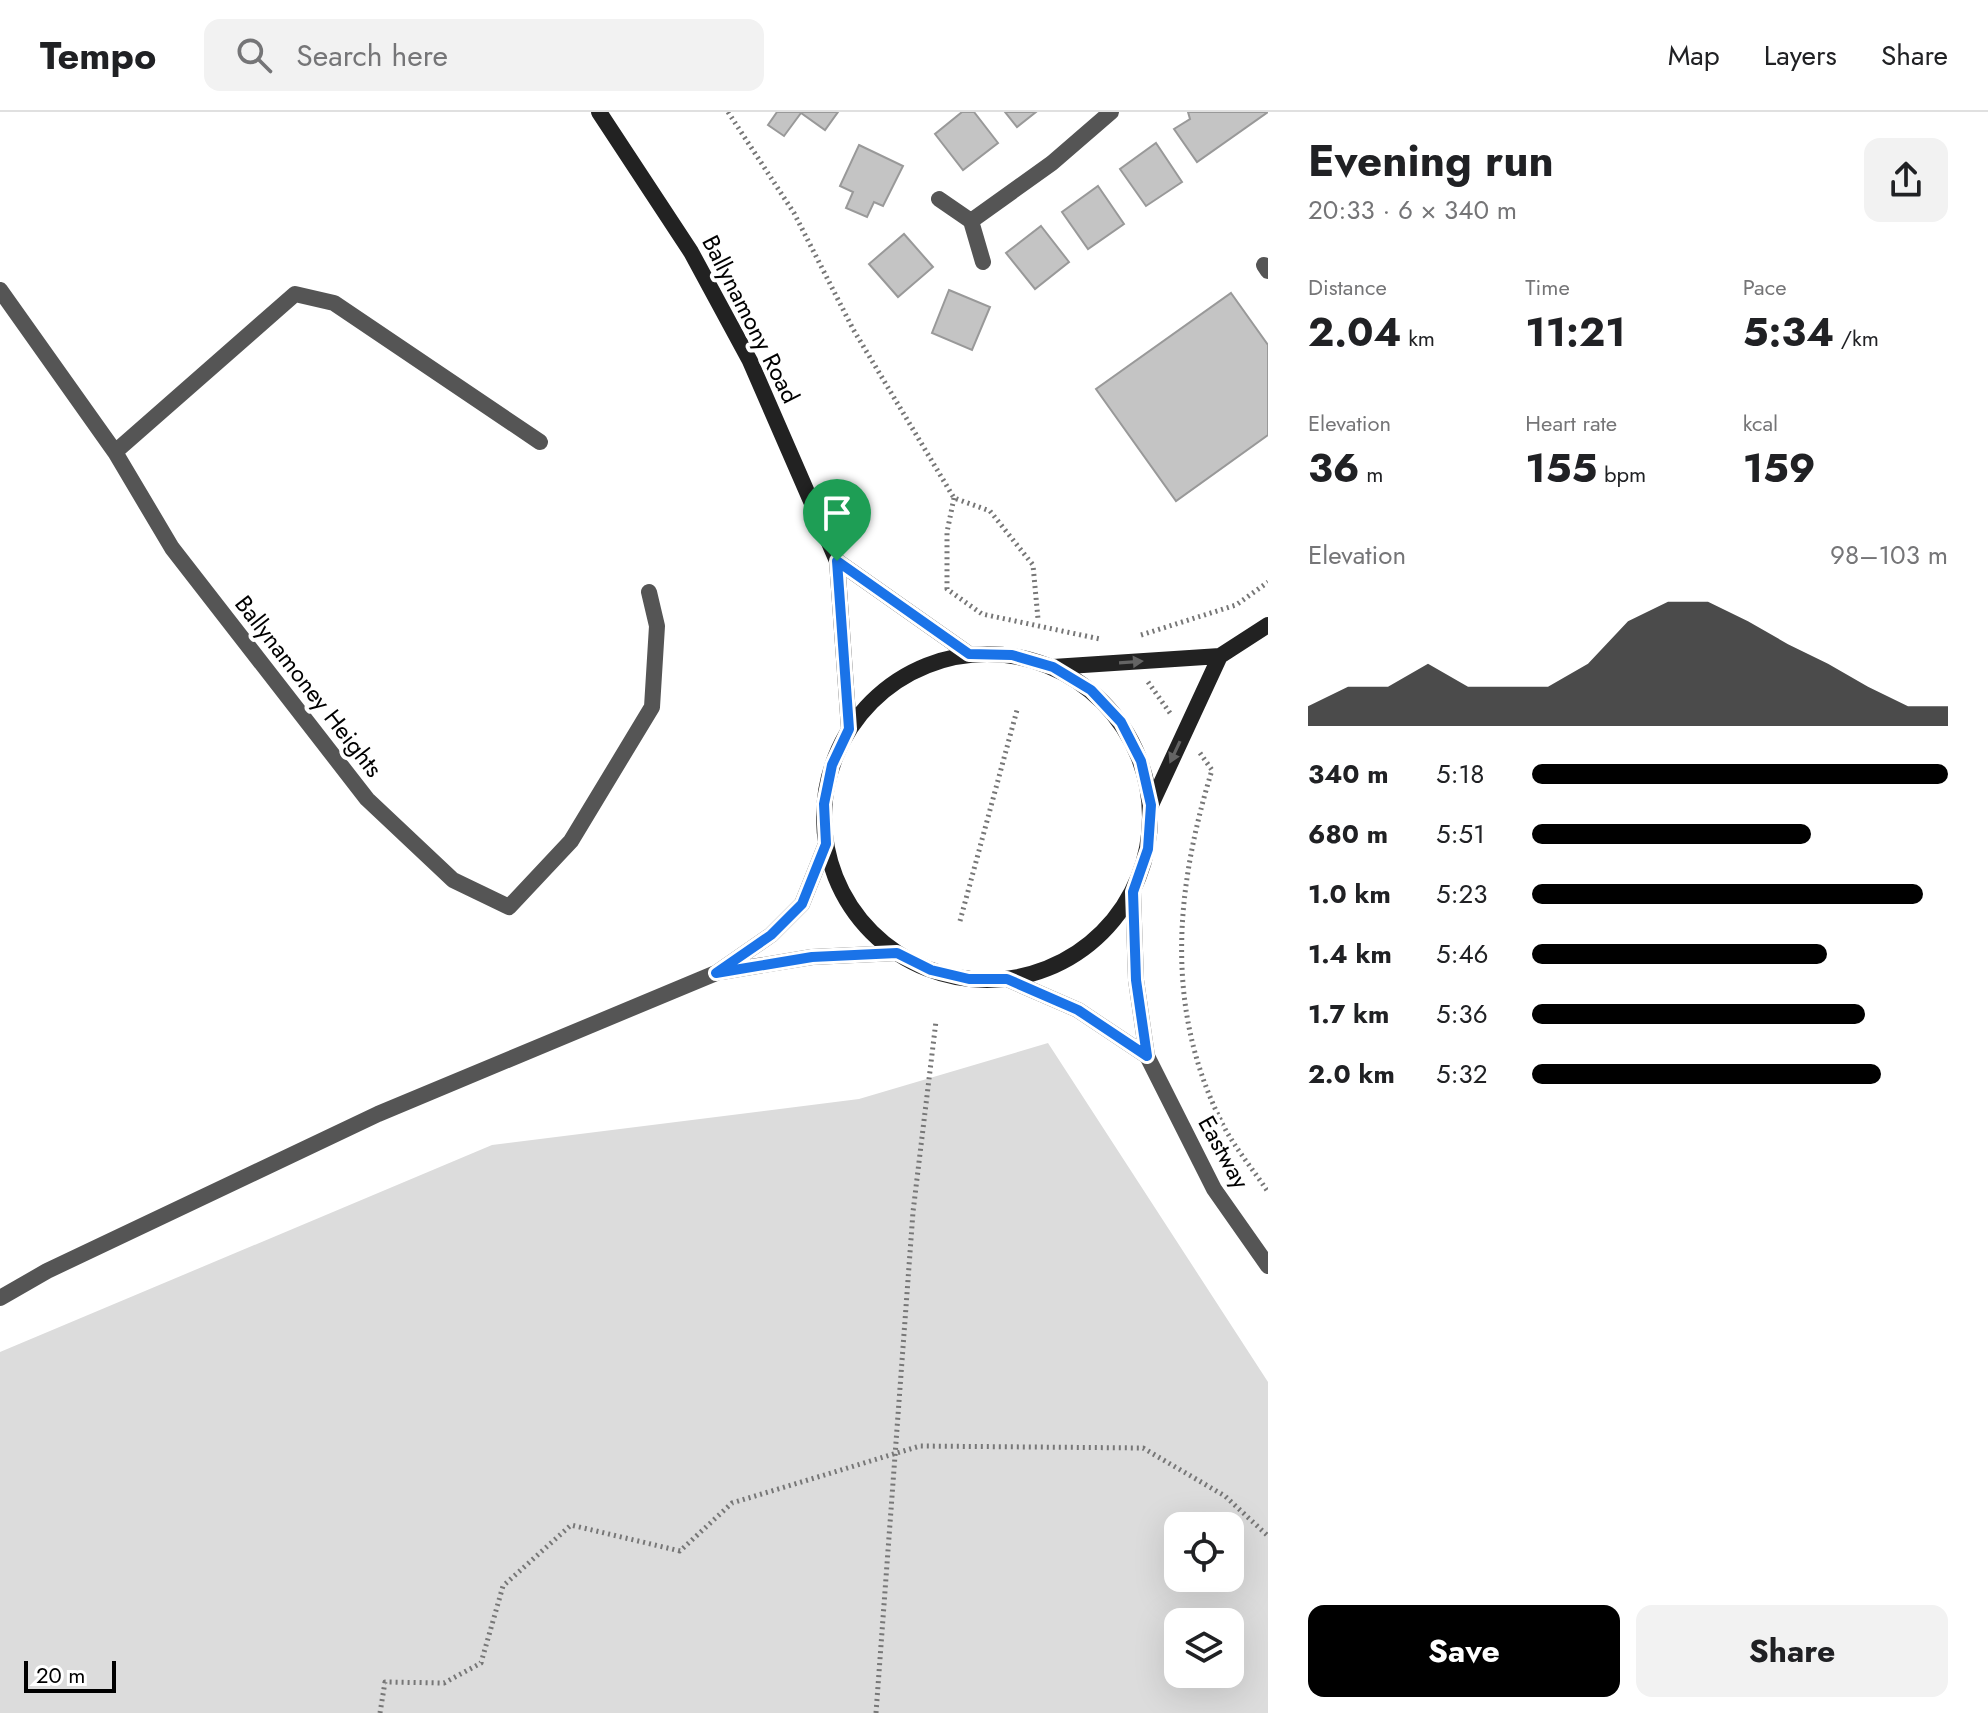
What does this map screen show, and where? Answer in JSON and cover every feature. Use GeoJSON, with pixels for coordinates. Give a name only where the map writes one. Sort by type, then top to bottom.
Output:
{"type":"FeatureCollection","features":[{"type":"Feature","properties":{"kind":"main road","name":"Ballynamony Road"},"geometry":{"type":"LineString","coordinates":[[599,112],[691,252],[750,361],[837,561],[849,729]]}},
{"type":"Feature","properties":{"kind":"main road"},"geometry":{"type":"LineString","coordinates":[[837,561],[969,654]]}},
{"type":"Feature","properties":{"kind":"main road"},"geometry":{"type":"LineString","coordinates":[[1053,667],[1220,656],[1268,625]]}},
{"type":"Feature","properties":{"kind":"main road"},"geometry":{"type":"LineString","coordinates":[[969,654],[1012,655],[1053,667],[1091,690],[1121,722],[1141,761],[1151,805],[1148,849],[1133,892],[1101,934],[1058,964],[1007,979],[969,979],[944,973],[897,953],[863,924],[839,886],[826,844],[824,804],[830,778],[849,729],[881,693],[901,680],[922,667],[969,654]]}},
{"type":"Feature","properties":{"kind":"main road"},"geometry":{"type":"LineString","coordinates":[[1151,805],[1220,656]]}},
{"type":"Feature","properties":{"kind":"street"},"geometry":{"type":"LineString","coordinates":[[971,221],[1052,163],[1111,112]]}},
{"type":"Feature","properties":{"kind":"street"},"geometry":{"type":"LineString","coordinates":[[939,199],[971,221],[983,262]]}},
{"type":"Feature","properties":{"kind":"street","name":"Ballynamoney Heights"},"geometry":{"type":"LineString","coordinates":[[0,290],[115,452],[172,548],[367,799],[453,880],[509,907],[571,841],[652,707],[657,626],[649,592]]}},
{"type":"Feature","properties":{"kind":"street"},"geometry":{"type":"LineString","coordinates":[[115,452],[295,294],[334,303],[540,442]]}},
{"type":"Feature","properties":{"kind":"street"},"geometry":{"type":"LineString","coordinates":[[0,1298],[47,1271],[378,1114],[716,973],[771,935],[802,904],[826,844]]}},
{"type":"Feature","properties":{"kind":"street","name":"Eastway"},"geometry":{"type":"LineString","coordinates":[[1133,892],[1136,980],[1147,1056],[1214,1189],[1268,1266]]}},
{"type":"Feature","properties":{"kind":"street"},"geometry":{"type":"LineString","coordinates":[[716,973],[812,957],[897,953]]}},
{"type":"Feature","properties":{"kind":"street","name":"Eastway"},"geometry":{"type":"LineString","coordinates":[[1007,979],[1078,1010],[1147,1056]]}},
{"type":"Feature","properties":{"kind":"path"},"geometry":{"type":"LineString","coordinates":[[728,112],[794,213],[853,329],[954,498],[990,511],[1033,565],[1038,619]]}},
{"type":"Feature","properties":{"kind":"path"},"geometry":{"type":"LineString","coordinates":[[954,498],[947,532],[947,589],[982,614],[1118,643],[1236,605],[1268,582]]}},
{"type":"Feature","properties":{"kind":"path"},"geometry":{"type":"LineString","coordinates":[[1118,643],[1212,770],[1193,832],[1179,933],[1189,1034],[1221,1121],[1268,1192]]}},
{"type":"Feature","properties":{"kind":"path"},"geometry":{"type":"LineString","coordinates":[[960,921],[1017,710]]}},
{"type":"Feature","properties":{"kind":"path"},"geometry":{"type":"LineString","coordinates":[[876,1713],[913,1212],[936,1021]]}},
{"type":"Feature","properties":{"kind":"path"},"geometry":{"type":"LineString","coordinates":[[380,1713],[385,1682],[444,1683],[481,1663],[503,1586],[571,1525],[680,1551],[732,1503],[920,1446],[1143,1448],[1225,1496],[1268,1536]]}},
{"type":"Feature","properties":{"kind":"shaded area"},"geometry":{"type":"Polygon","coordinates":[[[1048,1043],[1268,1382],[1268,1713],[0,1713],[0,1352],[492,1145],[859,1099],[1048,1043]]]}},
{"type":"Feature","properties":{"kind":"building"},"geometry":{"type":"Polygon","coordinates":[[[777,112],[838,112],[825,130],[801,113],[784,136],[768,125],[777,112]]]}},
{"type":"Feature","properties":{"kind":"building"},"geometry":{"type":"Polygon","coordinates":[[[962,112],[974,112],[998,143],[963,170],[935,134],[962,112]]]}},
{"type":"Feature","properties":{"kind":"building"},"geometry":{"type":"Polygon","coordinates":[[[1005,112],[1036,112],[1017,127],[1005,112]]]}},
{"type":"Feature","properties":{"kind":"building"},"geometry":{"type":"Polygon","coordinates":[[[1188,112],[1268,112],[1197,162],[1174,129],[1190,119],[1188,112]]]}},
{"type":"Feature","properties":{"kind":"building"},"geometry":{"type":"Polygon","coordinates":[[[1156,143],[1182,182],[1146,206],[1120,169],[1156,143]]]}},
{"type":"Feature","properties":{"kind":"building"},"geometry":{"type":"Polygon","coordinates":[[[859,145],[903,166],[883,206],[874,202],[867,217],[846,208],[853,192],[840,186],[859,145]]]}},
{"type":"Feature","properties":{"kind":"building"},"geometry":{"type":"Polygon","coordinates":[[[1098,186],[1124,224],[1088,249],[1062,212],[1098,186]]]}},
{"type":"Feature","properties":{"kind":"building"},"geometry":{"type":"Polygon","coordinates":[[[1041,226],[1069,262],[1035,289],[1006,253],[1041,226]]]}},
{"type":"Feature","properties":{"kind":"building"},"geometry":{"type":"Polygon","coordinates":[[[904,234],[933,267],[898,297],[869,264],[904,234]]]}},
{"type":"Feature","properties":{"kind":"building"},"geometry":{"type":"Polygon","coordinates":[[[949,290],[990,307],[972,350],[932,333],[949,290]]]}},
{"type":"Feature","properties":{"kind":"building"},"geometry":{"type":"Polygon","coordinates":[[[1231,293],[1268,345],[1268,435],[1176,501],[1096,389],[1231,293]]]}},
{"type":"Feature","properties":{"kind":"route"},"geometry":{"type":"LineString","coordinates":[[837,561],[969,654],[1012,655],[1053,667],[1091,690],[1121,722],[1141,761],[1151,805],[1148,849],[1133,892],[1136,980],[1147,1056],[1078,1010],[1007,979],[969,979],[931,970],[897,953],[812,957],[716,973],[771,935],[802,904],[826,844],[824,804],[832,765],[849,729],[837,561]]}}]}
